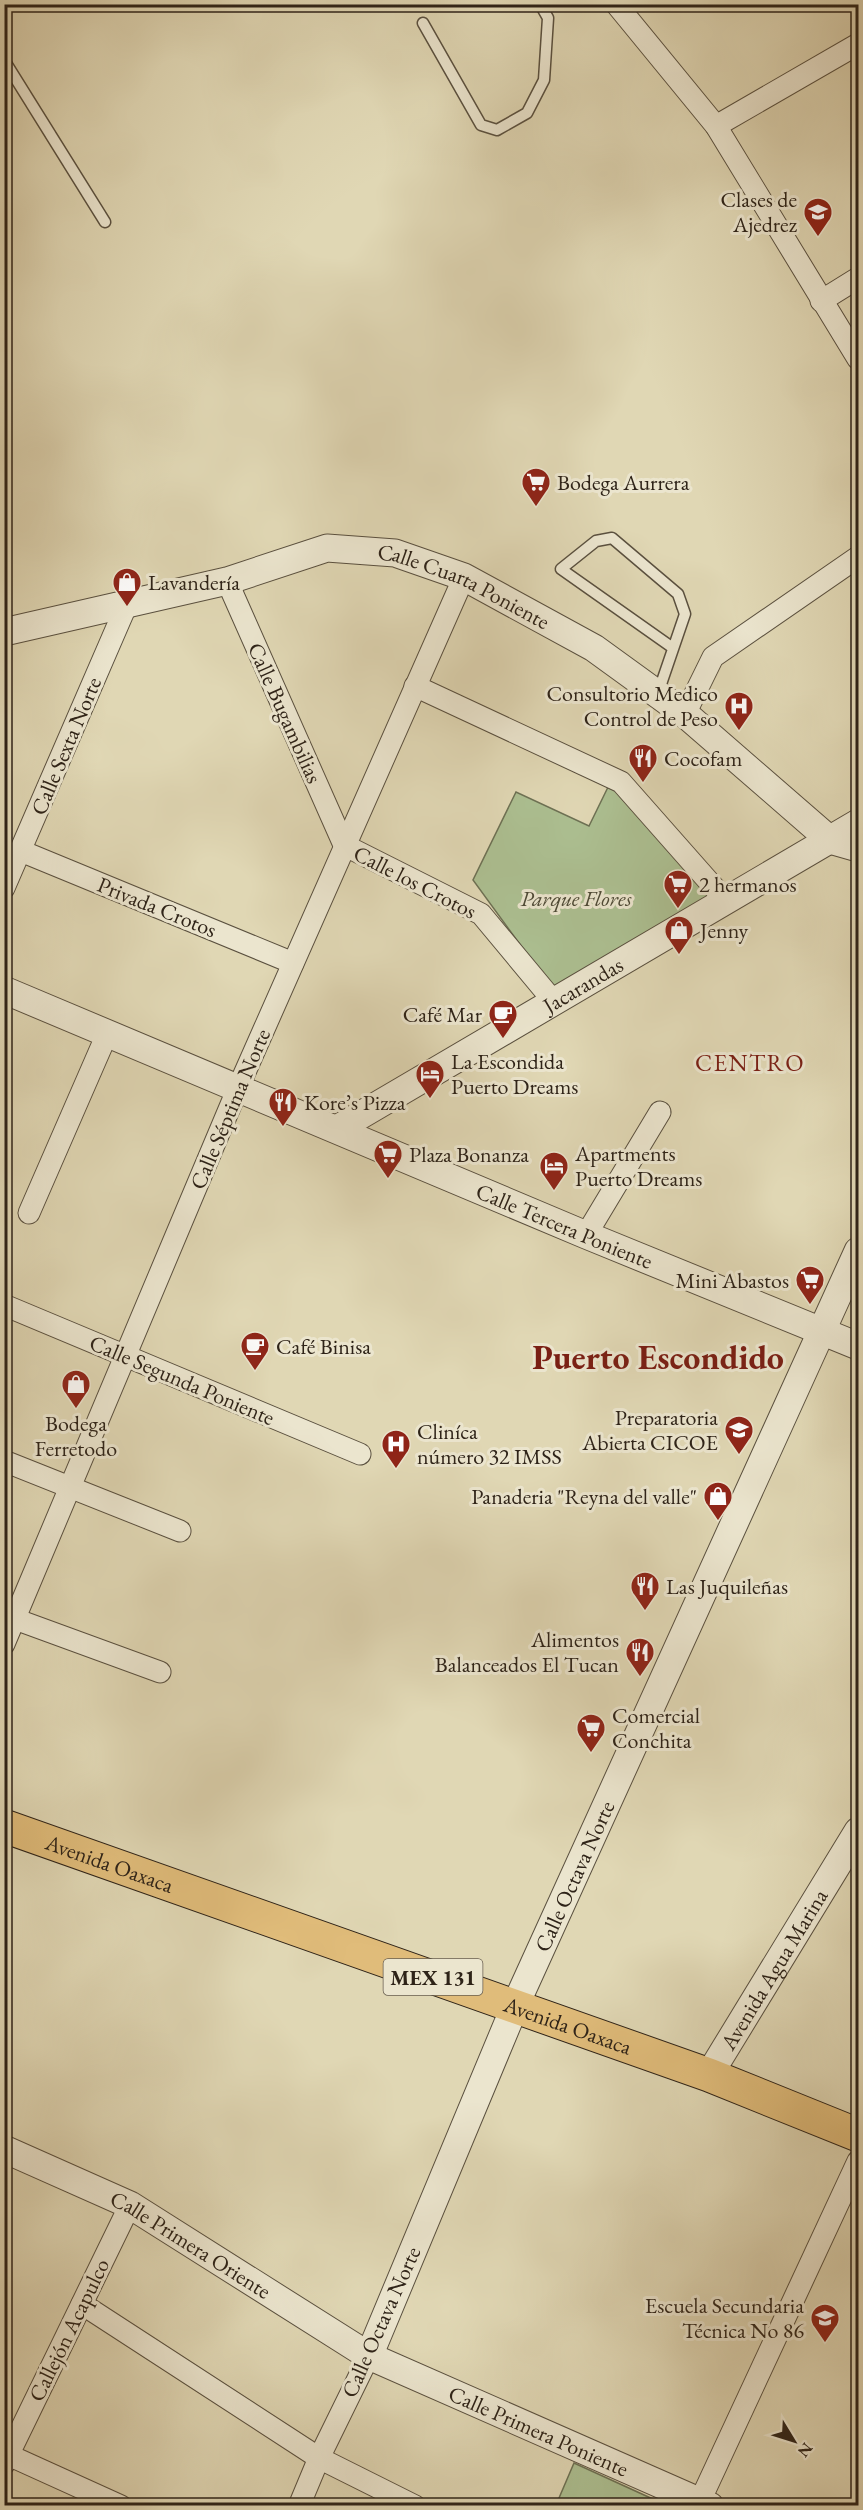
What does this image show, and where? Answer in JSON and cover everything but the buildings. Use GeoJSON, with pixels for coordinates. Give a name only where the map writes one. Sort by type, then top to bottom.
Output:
{"type":"FeatureCollection","features":[{"type":"Feature","properties":{"kind":"main road","name":"Avenida Oaxaca"},"geometry":{"type":"LineString","coordinates":[[4,1826],[709,2075],[858,2135]]}},
{"type":"Feature","properties":{"kind":"street"},"geometry":{"type":"LineString","coordinates":[[616,4],[716,126],[858,359]]}},
{"type":"Feature","properties":{"kind":"street"},"geometry":{"type":"LineString","coordinates":[[716,126],[858,44]]}},
{"type":"Feature","properties":{"kind":"street"},"geometry":{"type":"LineString","coordinates":[[821,301],[858,278]]}},
{"type":"Feature","properties":{"kind":"street","name":"Calle Cuarta Poniente"},"geometry":{"type":"LineString","coordinates":[[4,632],[227,581],[327,548],[395,553],[464,577],[594,648],[686,714],[830,840],[858,848]]}},
{"type":"Feature","properties":{"kind":"street"},"geometry":{"type":"LineString","coordinates":[[686,714],[713,657],[858,557]]}},
{"type":"Feature","properties":{"kind":"street","name":"Calle Séptima Norte"},"geometry":{"type":"LineString","coordinates":[[4,1644],[10,1617],[71,1488],[124,1356],[238,1088],[464,577]]}},
{"type":"Feature","properties":{"kind":"street","name":"Calle Bugambilias"},"geometry":{"type":"LineString","coordinates":[[227,581],[344,845]]}},
{"type":"Feature","properties":{"kind":"street","name":"Calle Sexta Norte"},"geometry":{"type":"LineString","coordinates":[[4,888],[127,604]]}},
{"type":"Feature","properties":{"kind":"street"},"geometry":{"type":"LineString","coordinates":[[415,686],[621,782],[726,901]]}},
{"type":"Feature","properties":{"kind":"street","name":"Jacarandas"},"geometry":{"type":"LineString","coordinates":[[337,1129],[858,823]]}},
{"type":"Feature","properties":{"kind":"street","name":"Calle los Crotos"},"geometry":{"type":"LineString","coordinates":[[344,845],[481,914],[555,1003]]}},
{"type":"Feature","properties":{"kind":"street","name":"Privada Crotos"},"geometry":{"type":"LineString","coordinates":[[21,851],[293,963]]}},
{"type":"Feature","properties":{"kind":"street","name":"Calle Tercera Poniente"},"geometry":{"type":"LineString","coordinates":[[4,990],[586,1236],[858,1346]]}},
{"type":"Feature","properties":{"kind":"street"},"geometry":{"type":"LineString","coordinates":[[29,1212],[107,1034]]}},
{"type":"Feature","properties":{"kind":"street"},"geometry":{"type":"LineString","coordinates":[[586,1236],[660,1112]]}},
{"type":"Feature","properties":{"kind":"street","name":"Calle Octava Norte"},"geometry":{"type":"LineString","coordinates":[[299,2505],[319,2458],[369,2356],[515,2006],[858,1251]]}},
{"type":"Feature","properties":{"kind":"street","name":"Calle Segunda Poniente"},"geometry":{"type":"LineString","coordinates":[[4,1305],[360,1454]]}},
{"type":"Feature","properties":{"kind":"street"},"geometry":{"type":"LineString","coordinates":[[4,1461],[180,1531]]}},
{"type":"Feature","properties":{"kind":"street"},"geometry":{"type":"LineString","coordinates":[[10,1617],[160,1672]]}},
{"type":"Feature","properties":{"kind":"street","name":"Avenida Agua Marina"},"geometry":{"type":"LineString","coordinates":[[709,2075],[858,1831]]}},
{"type":"Feature","properties":{"kind":"street","name":"Calle Primera Oriente"},"geometry":{"type":"LineString","coordinates":[[4,2149],[130,2205],[369,2356]]}},
{"type":"Feature","properties":{"kind":"street"},"geometry":{"type":"LineString","coordinates":[[705,2503],[858,2161]]}},
{"type":"Feature","properties":{"kind":"street","name":"Callejón Acapulco"},"geometry":{"type":"LineString","coordinates":[[6,2457],[130,2205]]}},
{"type":"Feature","properties":{"kind":"street"},"geometry":{"type":"LineString","coordinates":[[82,2304],[319,2458],[415,2505]]}},
{"type":"Feature","properties":{"kind":"street","name":"Calle Primera Poniente"},"geometry":{"type":"LineString","coordinates":[[369,2356],[705,2503]]}},
{"type":"Feature","properties":{"kind":"street"},"geometry":{"type":"LineString","coordinates":[[6,2457],[121,2505]]}},
{"type":"Feature","properties":{"kind":"lane"},"geometry":{"type":"LineString","coordinates":[[423,23],[481,125],[497,130],[527,113],[544,80],[548,18],[540,4]]}},
{"type":"Feature","properties":{"kind":"lane"},"geometry":{"type":"LineString","coordinates":[[4,60],[105,222]]}},
{"type":"Feature","properties":{"kind":"lane"},"geometry":{"type":"LineString","coordinates":[[658,694],[685,614],[678,594],[612,538],[596,540],[561,569],[673,648]]}},
{"type":"Feature","properties":{"kind":"green space","name":"Parque Flores"},"geometry":{"type":"Polygon","coordinates":[[[611,781],[716,899],[557,995],[473,880],[516,792],[589,826],[611,781]]]}},
{"type":"Feature","properties":{"kind":"green space"},"geometry":{"type":"Polygon","coordinates":[[[574,2463],[666,2505],[556,2505],[574,2463]]]}},
{"type":"Feature","properties":{"kind":"place","name":"Clases de Ajedrez"},"geometry":{"type":"Point","coordinates":[818,238]}},
{"type":"Feature","properties":{"kind":"place","name":"Bodega Aurrera"},"geometry":{"type":"Point","coordinates":[536,508]}},
{"type":"Feature","properties":{"kind":"place","name":"Lavandería"},"geometry":{"type":"Point","coordinates":[127,608]}},
{"type":"Feature","properties":{"kind":"place","name":"Consultorio Medico Control de Peso"},"geometry":{"type":"Point","coordinates":[739,732]}},
{"type":"Feature","properties":{"kind":"place","name":"Cocofam"},"geometry":{"type":"Point","coordinates":[643,784]}},
{"type":"Feature","properties":{"kind":"place","name":"2 hermanos"},"geometry":{"type":"Point","coordinates":[678,910]}},
{"type":"Feature","properties":{"kind":"place","name":"Jenny"},"geometry":{"type":"Point","coordinates":[679,956]}},
{"type":"Feature","properties":{"kind":"place","name":"Café Mar"},"geometry":{"type":"Point","coordinates":[503,1040]}},
{"type":"Feature","properties":{"kind":"place","name":"La Escondida Puerto Dreams"},"geometry":{"type":"Point","coordinates":[430,1100]}},
{"type":"Feature","properties":{"kind":"place","name":"Kore’s Pizza"},"geometry":{"type":"Point","coordinates":[283,1128]}},
{"type":"Feature","properties":{"kind":"place","name":"Plaza Bonanza"},"geometry":{"type":"Point","coordinates":[388,1180]}},
{"type":"Feature","properties":{"kind":"place","name":"Apartments Puerto Dreams"},"geometry":{"type":"Point","coordinates":[554,1192]}},
{"type":"Feature","properties":{"kind":"place","name":"Mini Abastos"},"geometry":{"type":"Point","coordinates":[810,1306]}},
{"type":"Feature","properties":{"kind":"place","name":"Café Binisa"},"geometry":{"type":"Point","coordinates":[255,1372]}},
{"type":"Feature","properties":{"kind":"place","name":"Bodega Ferretodo"},"geometry":{"type":"Point","coordinates":[76,1410]}},
{"type":"Feature","properties":{"kind":"place","name":"Preparatoria Abierta CICOE"},"geometry":{"type":"Point","coordinates":[739,1456]}},
{"type":"Feature","properties":{"kind":"place","name":"Cliníca número 32 IMSS"},"geometry":{"type":"Point","coordinates":[396,1470]}},
{"type":"Feature","properties":{"kind":"place","name":"Panaderia \"Reyna del valle\""},"geometry":{"type":"Point","coordinates":[718,1522]}},
{"type":"Feature","properties":{"kind":"place","name":"Las Juquileñas"},"geometry":{"type":"Point","coordinates":[645,1612]}},
{"type":"Feature","properties":{"kind":"place","name":"Alimentos Balanceados El Tucan"},"geometry":{"type":"Point","coordinates":[640,1678]}},
{"type":"Feature","properties":{"kind":"place","name":"Comercial Conchita"},"geometry":{"type":"Point","coordinates":[591,1754]}},
{"type":"Feature","properties":{"kind":"place","name":"Escuela Secundaria Técnica No 86"},"geometry":{"type":"Point","coordinates":[825,2344]}},
{"type":"Feature","properties":{"kind":"district","name":"CENTRO"},"geometry":{"type":"Point","coordinates":[750,1062]}},
{"type":"Feature","properties":{"kind":"district","name":"Puerto Escondido"},"geometry":{"type":"Point","coordinates":[658,1357]}}]}
